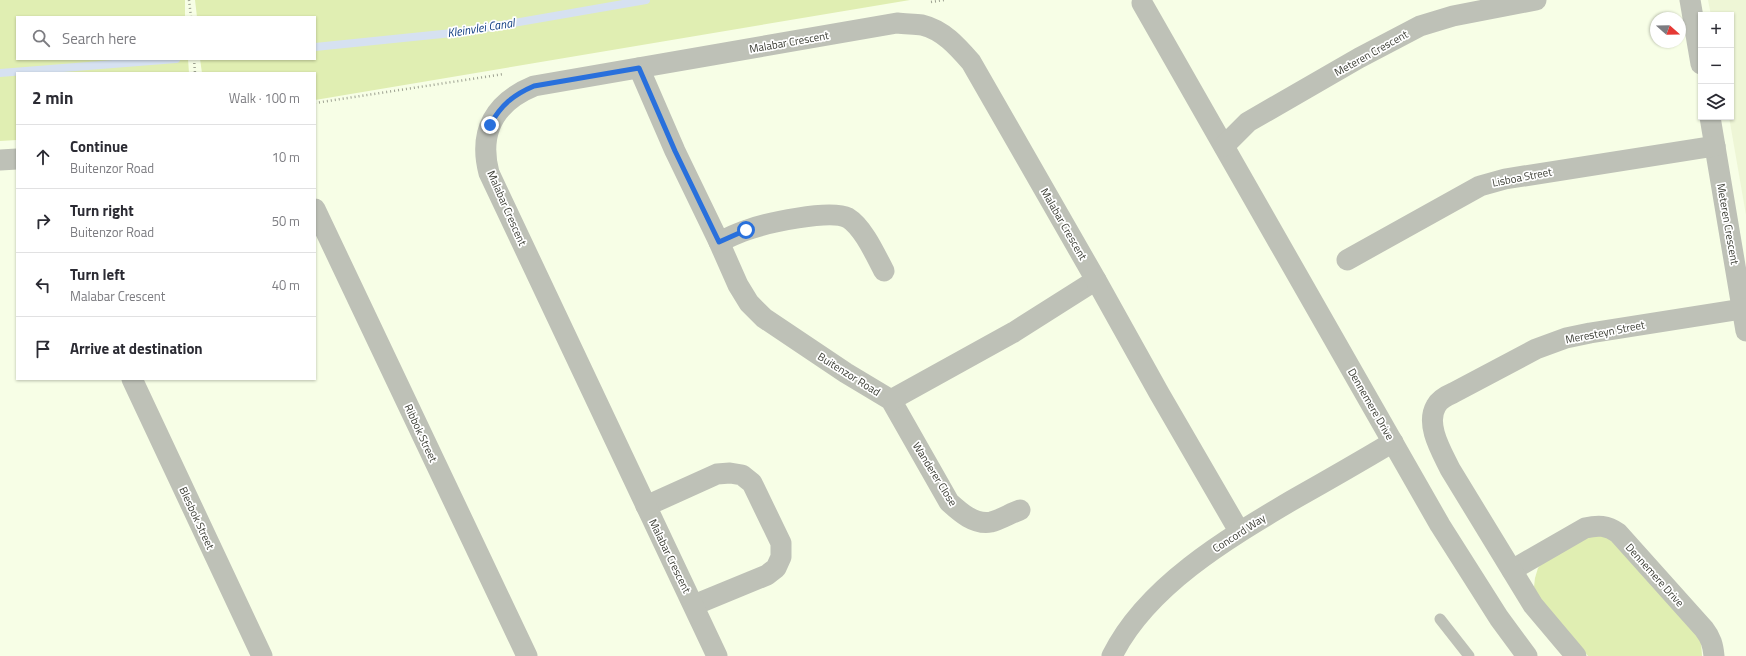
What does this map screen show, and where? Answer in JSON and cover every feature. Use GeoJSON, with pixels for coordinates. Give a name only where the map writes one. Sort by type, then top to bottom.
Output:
{"type":"FeatureCollection","features":[{"type":"Feature","properties":{"kind":"street","name":"Meteren Crescent"},"geometry":{"type":"LineString","coordinates":[[1224,146],[1248,122],[1359,58],[1420,26],[1453,16],[1536,0]]}},
{"type":"Feature","properties":{"kind":"street"},"geometry":{"type":"LineString","coordinates":[[1690,0],[1698,48]]}},
{"type":"Feature","properties":{"kind":"street","name":"Dennemere Drive"},"geometry":{"type":"LineString","coordinates":[[1142,3],[1440,525],[1499,618],[1527,656]]}},
{"type":"Feature","properties":{"kind":"street","name":"Malabar Crescent"},"geometry":{"type":"LineString","coordinates":[[717,656],[489,173],[485,149],[490,125],[497,111],[507,100],[534,86],[897,23],[922,25],[941,33],[956,44],[971,62],[1239,531]]}},
{"type":"Feature","properties":{"kind":"street","name":"Buitenzor Road"},"geometry":{"type":"LineString","coordinates":[[639,68],[675,151],[738,285],[749,303],[764,318],[846,373],[891,400],[1014,332],[1096,280]]}},
{"type":"Feature","properties":{"kind":"street","name":"Meteren Crescent"},"geometry":{"type":"LineString","coordinates":[[1711,120],[1746,331]]}},
{"type":"Feature","properties":{"kind":"street","name":"Lisboa Street"},"geometry":{"type":"LineString","coordinates":[[1347,260],[1480,186],[1505,179],[1715,146]]}},
{"type":"Feature","properties":{"kind":"street"},"geometry":{"type":"LineString","coordinates":[[0,160],[16,159]]}},
{"type":"Feature","properties":{"kind":"street","name":"Ribbok Street"},"geometry":{"type":"LineString","coordinates":[[316,211],[527,656]]}},
{"type":"Feature","properties":{"kind":"street"},"geometry":{"type":"LineString","coordinates":[[719,242],[746,230],[770,223],[821,215],[836,215],[848,218],[860,229],[884,271]]}},
{"type":"Feature","properties":{"kind":"street","name":"Meresteyn Street"},"geometry":{"type":"LineString","coordinates":[[1512,570],[1450,469],[1439,447],[1432,421],[1436,406],[1441,400],[1536,349],[1566,338],[1742,309]]}},
{"type":"Feature","properties":{"kind":"street","name":"Blesbok Street"},"geometry":{"type":"LineString","coordinates":[[132,380],[262,656]]}},
{"type":"Feature","properties":{"kind":"street","name":"Wanderer Close"},"geometry":{"type":"LineString","coordinates":[[891,400],[949,502],[962,515],[975,520],[990,522],[1020,510]]}},
{"type":"Feature","properties":{"kind":"street","name":"Concord Way"},"geometry":{"type":"LineString","coordinates":[[1112,656],[1122,637],[1154,599],[1190,566],[1239,531],[1393,442]]}},
{"type":"Feature","properties":{"kind":"street","name":"Malabar Crescent"},"geometry":{"type":"LineString","coordinates":[[646,506],[717,474],[730,473],[742,475],[752,483],[781,543],[781,557],[776,568],[767,575],[694,605]]}},
{"type":"Feature","properties":{"kind":"street","name":"Dennemere Drive"},"geometry":{"type":"LineString","coordinates":[[1512,570],[1585,528],[1594,526],[1611,528],[1618,533],[1704,629],[1714,648],[1714,656]]}},
{"type":"Feature","properties":{"kind":"street"},"geometry":{"type":"LineString","coordinates":[[1512,570],[1533,605],[1576,656]]}},
{"type":"Feature","properties":{"kind":"lane"},"geometry":{"type":"LineString","coordinates":[[1440,619],[1470,656]]}},
{"type":"Feature","properties":{"kind":"path"},"geometry":{"type":"LineString","coordinates":[[189,0],[190,16]]}},
{"type":"Feature","properties":{"kind":"path"},"geometry":{"type":"LineString","coordinates":[[194,60],[195,72]]}},
{"type":"Feature","properties":{"kind":"shaded area"},"geometry":{"type":"Polygon","coordinates":[[[1708,0],[1746,0],[1746,215],[1730,120],[1734,120],[1734,12],[1710,12],[1708,0]]]}},
{"type":"Feature","properties":{"kind":"green space"},"geometry":{"type":"Polygon","coordinates":[[[0,0],[185,0],[185,16],[16,16],[16,60],[188,60],[189,72],[16,72],[16,140],[0,141],[0,0]]]}},
{"type":"Feature","properties":{"kind":"green space"},"geometry":{"type":"Polygon","coordinates":[[[195,0],[910,0],[316,100],[316,72],[202,72],[200,60],[316,60],[316,16],[197,16],[195,0]]]}},
{"type":"Feature","properties":{"kind":"green space"},"geometry":{"type":"Polygon","coordinates":[[[1601,535],[1612,540],[1696,634],[1701,642],[1702,656],[1588,656],[1537,595],[1534,587],[1535,578],[1538,568],[1544,561],[1588,536],[1601,535]]]}},
{"type":"Feature","properties":{"kind":"waterway","name":"Kleinvlei Canal"},"geometry":{"type":"LineString","coordinates":[[316,47],[462,32],[646,0]]}},
{"type":"Feature","properties":{"kind":"waterway","name":"Kleinvlei Canal"},"geometry":{"type":"LineString","coordinates":[[0,73],[163,60]]}},
{"type":"Feature","properties":{"kind":"route"},"geometry":{"type":"LineString","coordinates":[[490,125],[497,111],[507,100],[534,86],[639,68],[675,151],[719,242],[746,230]]}}]}
